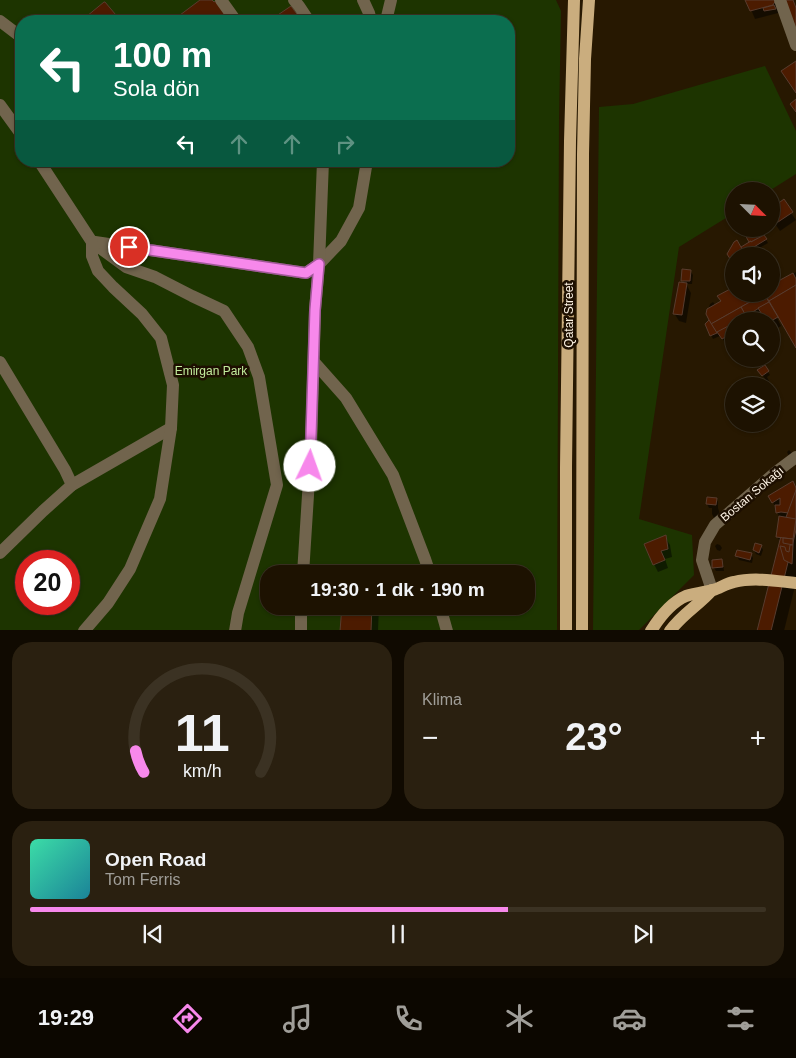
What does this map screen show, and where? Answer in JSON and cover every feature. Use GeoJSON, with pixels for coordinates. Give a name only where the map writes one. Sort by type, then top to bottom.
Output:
{"type":"FeatureCollection","features":[{"type":"Feature","properties":{"kind":"main road","name":"Qatar Street"},"geometry":{"type":"LineString","coordinates":[[566,630],[569,190],[574,0]]}},
{"type":"Feature","properties":{"kind":"main road","name":"Qatar Street"},"geometry":{"type":"LineString","coordinates":[[582,630],[583,154],[589,0]]}},
{"type":"Feature","properties":{"kind":"main road"},"geometry":{"type":"LineString","coordinates":[[651,630],[670,607],[685,596],[746,580],[796,583]]}},
{"type":"Feature","properties":{"kind":"main road"},"geometry":{"type":"LineString","coordinates":[[670,630],[676,622],[703,601],[712,590]]}},
{"type":"Feature","properties":{"kind":"street"},"geometry":{"type":"LineString","coordinates":[[221,0],[232,15]]}},
{"type":"Feature","properties":{"kind":"street"},"geometry":{"type":"LineString","coordinates":[[294,0],[305,15]]}},
{"type":"Feature","properties":{"kind":"street"},"geometry":{"type":"LineString","coordinates":[[363,0],[370,15]]}},
{"type":"Feature","properties":{"kind":"street"},"geometry":{"type":"LineString","coordinates":[[387,15],[391,0]]}},
{"type":"Feature","properties":{"kind":"street"},"geometry":{"type":"LineString","coordinates":[[780,0],[796,45]]}},
{"type":"Feature","properties":{"kind":"street"},"geometry":{"type":"LineString","coordinates":[[0,21],[15,32]]}},
{"type":"Feature","properties":{"kind":"street"},"geometry":{"type":"LineString","coordinates":[[0,105],[15,126]]}},
{"type":"Feature","properties":{"kind":"street"},"geometry":{"type":"LineString","coordinates":[[43,167],[92,242],[126,267],[155,277],[224,311],[248,347],[259,376],[277,485],[238,613],[235,630]]}},
{"type":"Feature","properties":{"kind":"street"},"geometry":{"type":"LineString","coordinates":[[304,565],[311,448],[315,310],[323,167]]}},
{"type":"Feature","properties":{"kind":"street"},"geometry":{"type":"LineString","coordinates":[[92,242],[306,273],[319,264],[341,241],[359,208],[366,167]]}},
{"type":"Feature","properties":{"kind":"street"},"geometry":{"type":"LineString","coordinates":[[84,630],[108,603],[130,569],[160,499],[171,428],[174,385],[161,338],[142,314],[98,270],[92,256],[92,242]]}},
{"type":"Feature","properties":{"kind":"street"},"geometry":{"type":"LineString","coordinates":[[0,362],[65,470],[72,485]]}},
{"type":"Feature","properties":{"kind":"street"},"geometry":{"type":"LineString","coordinates":[[314,362],[346,398],[393,475],[428,565]]}},
{"type":"Feature","properties":{"kind":"street"},"geometry":{"type":"LineString","coordinates":[[0,553],[72,485],[171,428]]}},
{"type":"Feature","properties":{"kind":"street","name":"Bostan Sokağı"},"geometry":{"type":"LineString","coordinates":[[712,590],[702,560],[705,542],[715,525],[796,457]]}},
{"type":"Feature","properties":{"kind":"street"},"geometry":{"type":"LineString","coordinates":[[301,615],[301,630]]}},
{"type":"Feature","properties":{"kind":"street"},"geometry":{"type":"LineString","coordinates":[[443,615],[447,630]]}},
{"type":"Feature","properties":{"kind":"green space","name":"Emirgan Park"},"geometry":{"type":"Polygon","coordinates":[[[0,0],[556,0],[561,11],[557,630],[0,630],[0,0]]]}},
{"type":"Feature","properties":{"kind":"green space"},"geometry":{"type":"Polygon","coordinates":[[[765,66],[796,131],[796,174],[780,184],[780,182],[725,182],[725,219],[679,247],[639,519],[692,535],[694,575],[639,630],[593,630],[599,107],[633,104],[765,66]]]}},
{"type":"Feature","properties":{"kind":"building"},"geometry":{"type":"Polygon","coordinates":[[[200,0],[212,0],[214,2],[217,0],[229,13],[227,15],[180,15],[200,0]]]}},
{"type":"Feature","properties":{"kind":"building"},"geometry":{"type":"Polygon","coordinates":[[[745,0],[776,0],[773,5],[750,11],[745,0]]]}},
{"type":"Feature","properties":{"kind":"building"},"geometry":{"type":"Polygon","coordinates":[[[784,0],[793,0],[796,8],[796,29],[784,0]]]}},
{"type":"Feature","properties":{"kind":"building"},"geometry":{"type":"Polygon","coordinates":[[[105,2],[116,15],[88,15],[105,2]]]}},
{"type":"Feature","properties":{"kind":"building"},"geometry":{"type":"Polygon","coordinates":[[[774,5],[776,9],[764,11],[763,8],[774,5]]]}},
{"type":"Feature","properties":{"kind":"building"},"geometry":{"type":"Polygon","coordinates":[[[291,6],[298,15],[278,15],[291,6]]]}},
{"type":"Feature","properties":{"kind":"building"},"geometry":{"type":"Polygon","coordinates":[[[796,61],[796,93],[781,71],[796,61]]]}},
{"type":"Feature","properties":{"kind":"building"},"geometry":{"type":"Polygon","coordinates":[[[796,99],[796,112],[790,104],[796,99]]]}},
{"type":"Feature","properties":{"kind":"building"},"geometry":{"type":"Polygon","coordinates":[[[784,199],[793,212],[780,221],[780,202],[784,199]]]}},
{"type":"Feature","properties":{"kind":"building"},"geometry":{"type":"Polygon","coordinates":[[[747,238],[758,238],[751,242],[747,238]]]}},
{"type":"Feature","properties":{"kind":"building"},"geometry":{"type":"Polygon","coordinates":[[[758,238],[767,239],[754,247],[741,247],[758,238]]]}},
{"type":"Feature","properties":{"kind":"building"},"geometry":{"type":"Polygon","coordinates":[[[737,240],[741,247],[731,247],[737,240]]]}},
{"type":"Feature","properties":{"kind":"building"},"geometry":{"type":"Polygon","coordinates":[[[682,269],[691,270],[690,281],[681,281],[682,269]]]}},
{"type":"Feature","properties":{"kind":"building"},"geometry":{"type":"Polygon","coordinates":[[[793,273],[796,285],[780,294],[780,280],[793,273]]]}},
{"type":"Feature","properties":{"kind":"building"},"geometry":{"type":"Polygon","coordinates":[[[679,282],[687,283],[682,315],[673,314],[679,282]]]}},
{"type":"Feature","properties":{"kind":"building"},"geometry":{"type":"Polygon","coordinates":[[[796,285],[796,348],[780,320],[780,312],[775,312],[770,302],[780,302],[780,294],[796,285]]]}},
{"type":"Feature","properties":{"kind":"building"},"geometry":{"type":"Polygon","coordinates":[[[725,292],[725,302],[750,302],[732,312],[725,312],[725,316],[711,324],[706,314],[707,309],[721,301],[717,296],[725,292]]]}},
{"type":"Feature","properties":{"kind":"building"},"geometry":{"type":"Polygon","coordinates":[[[750,302],[769,302],[753,312],[744,312],[741,307],[750,302]]]}},
{"type":"Feature","properties":{"kind":"building"},"geometry":{"type":"Polygon","coordinates":[[[769,302],[775,312],[760,312],[758,308],[769,302]]]}},
{"type":"Feature","properties":{"kind":"building"},"geometry":{"type":"Polygon","coordinates":[[[741,307],[744,312],[732,312],[741,307]]]}},
{"type":"Feature","properties":{"kind":"building"},"geometry":{"type":"Polygon","coordinates":[[[725,316],[725,328],[717,333],[711,324],[725,316]]]}},
{"type":"Feature","properties":{"kind":"building"},"geometry":{"type":"Polygon","coordinates":[[[709,320],[717,333],[710,336],[705,324],[709,320]]]}},
{"type":"Feature","properties":{"kind":"building"},"geometry":{"type":"Polygon","coordinates":[[[725,328],[725,337],[722,339],[717,332],[725,328]]]}},
{"type":"Feature","properties":{"kind":"building"},"geometry":{"type":"Polygon","coordinates":[[[766,367],[769,371],[762,376],[757,370],[766,367]]]}},
{"type":"Feature","properties":{"kind":"building"},"geometry":{"type":"Polygon","coordinates":[[[793,481],[796,488],[796,514],[776,513],[775,505],[780,505],[780,498],[772,503],[768,496],[793,481]]]}},
{"type":"Feature","properties":{"kind":"building"},"geometry":{"type":"Polygon","coordinates":[[[796,490],[796,530],[771,630],[757,630],[785,520],[796,490]]]}},
{"type":"Feature","properties":{"kind":"building"},"geometry":{"type":"Polygon","coordinates":[[[707,497],[717,498],[716,505],[706,504],[707,497]]]}},
{"type":"Feature","properties":{"kind":"building"},"geometry":{"type":"Polygon","coordinates":[[[779,516],[796,519],[793,539],[776,537],[779,516]]]}},
{"type":"Feature","properties":{"kind":"building"},"geometry":{"type":"Polygon","coordinates":[[[666,535],[668,549],[661,551],[665,560],[653,565],[644,544],[666,535]]]}},
{"type":"Feature","properties":{"kind":"building"},"geometry":{"type":"Polygon","coordinates":[[[783,538],[793,539],[793,545],[783,543],[783,538]]]}},
{"type":"Feature","properties":{"kind":"building"},"geometry":{"type":"Polygon","coordinates":[[[755,543],[762,545],[759,553],[753,550],[755,543]]]}},
{"type":"Feature","properties":{"kind":"building"},"geometry":{"type":"Polygon","coordinates":[[[790,545],[793,545],[792,564],[784,560],[780,546],[785,547],[786,551],[789,552],[790,545]]]}},
{"type":"Feature","properties":{"kind":"building"},"geometry":{"type":"Polygon","coordinates":[[[737,550],[752,553],[750,560],[735,556],[737,550]]]}},
{"type":"Feature","properties":{"kind":"building"},"geometry":{"type":"Polygon","coordinates":[[[722,559],[723,567],[712,568],[712,560],[722,559]]]}},
{"type":"Feature","properties":{"kind":"building"},"geometry":{"type":"Polygon","coordinates":[[[341,615],[372,615],[371,630],[340,630],[341,615]]]}},
{"type":"Feature","properties":{"kind":"route"},"geometry":{"type":"LineString","coordinates":[[129,247],[306,273],[319,264],[315,310],[310,466]]}}]}
